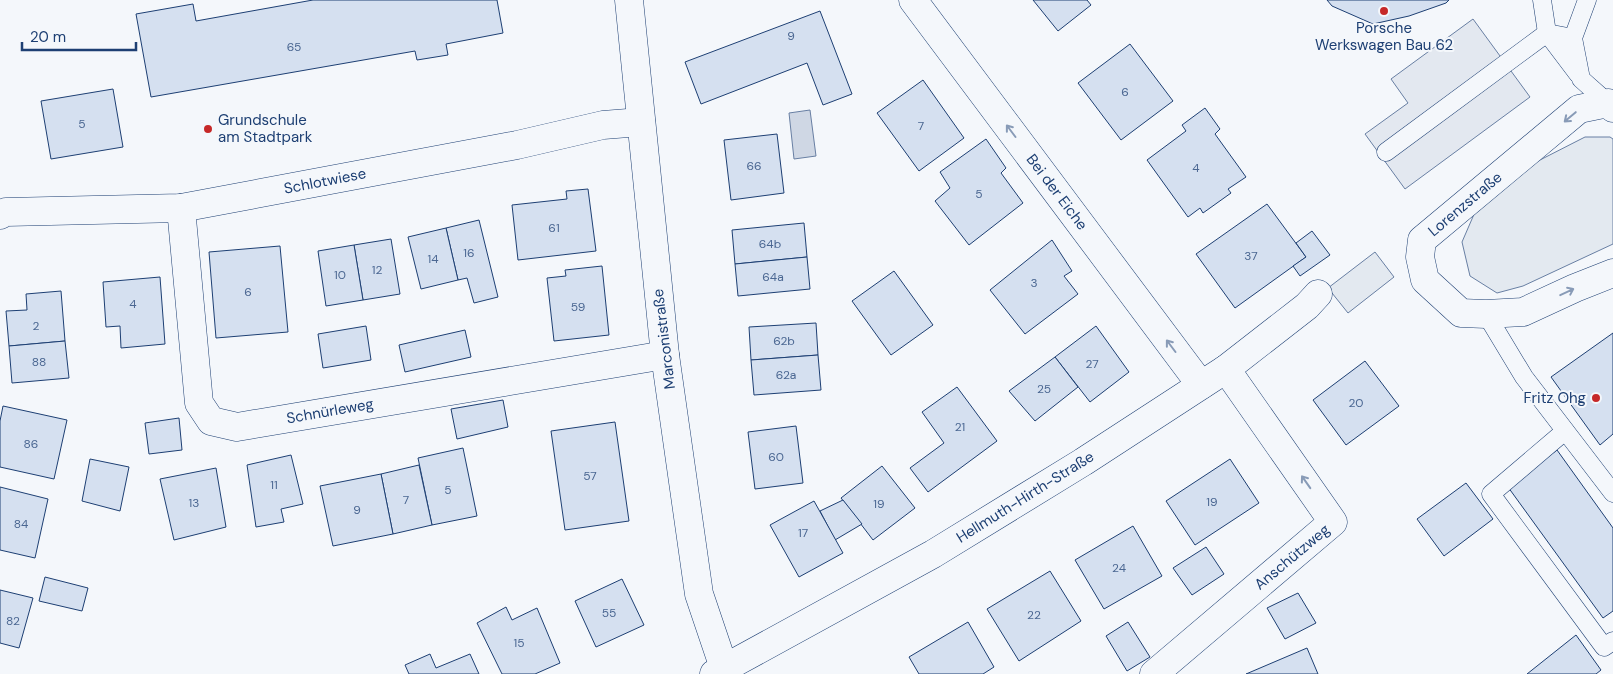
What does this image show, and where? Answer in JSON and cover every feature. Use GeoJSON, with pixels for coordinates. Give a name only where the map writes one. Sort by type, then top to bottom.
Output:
{"type":"FeatureCollection","features":[{"type":"Feature","properties":{"kind":"street","name":"Marconistraße"},"geometry":{"type":"LineString","coordinates":[[629,0],[665,355],[699,594],[721,672]]}},
{"type":"Feature","properties":{"kind":"street","name":"Bei der Eiche"},"geometry":{"type":"LineString","coordinates":[[913,0],[1201,385]]}},
{"type":"Feature","properties":{"kind":"street","name":"Lorenzstraße"},"geometry":{"type":"LineString","coordinates":[[1611,104],[1579,109],[1422,240],[1420,257],[1425,280],[1461,313],[1523,312],[1613,273]]}},
{"type":"Feature","properties":{"kind":"street","name":"Schlotwiese"},"geometry":{"type":"LineString","coordinates":[[3,213],[180,208],[517,145],[603,125],[641,122]]}},
{"type":"Feature","properties":{"kind":"street","name":"Schnürleweg"},"geometry":{"type":"LineString","coordinates":[[180,208],[199,403],[211,421],[237,427],[665,355]]}},
{"type":"Feature","properties":{"kind":"street","name":"Hellmuth-Hirth-Straße"},"geometry":{"type":"LineString","coordinates":[[721,672],[932,554],[1083,462],[1226,369],[1307,306],[1318,294]]}},
{"type":"Feature","properties":{"kind":"street","name":"Anschützweg"},"geometry":{"type":"LineString","coordinates":[[1154,674],[1334,522],[1226,369]]}},
{"type":"Feature","properties":{"kind":"lane"},"geometry":{"type":"LineString","coordinates":[[1542,0],[1547,33],[1581,79],[1611,104]]}},
{"type":"Feature","properties":{"kind":"lane"},"geometry":{"type":"LineString","coordinates":[[1581,79],[1573,38],[1587,0]]}},
{"type":"Feature","properties":{"kind":"lane"},"geometry":{"type":"LineString","coordinates":[[1386,152],[1547,33],[1573,38]]}},
{"type":"Feature","properties":{"kind":"lane"},"geometry":{"type":"LineString","coordinates":[[1486,314],[1524,377],[1613,493]]}},
{"type":"Feature","properties":{"kind":"lane"},"geometry":{"type":"LineString","coordinates":[[1565,431],[1491,494],[1604,648],[1613,641]]}},
{"type":"Feature","properties":{"kind":"shaded area"},"geometry":{"type":"Polygon","coordinates":[[[1473,19],[1530,97],[1405,189],[1365,134],[1408,103],[1391,79],[1473,19]]]}},
{"type":"Feature","properties":{"kind":"shaded area"},"geometry":{"type":"Polygon","coordinates":[[[810,110],[816,156],[794,159],[789,113],[810,110]]]}},
{"type":"Feature","properties":{"kind":"shaded area"},"geometry":{"type":"Polygon","coordinates":[[[1585,137],[1610,137],[1613,139],[1613,244],[1523,286],[1497,293],[1470,276],[1462,242],[1475,212],[1538,161],[1585,137]]]}},
{"type":"Feature","properties":{"kind":"shaded area"},"geometry":{"type":"Polygon","coordinates":[[[1375,252],[1394,277],[1348,313],[1328,288],[1375,252]]]}},
{"type":"Feature","properties":{"kind":"building"},"geometry":{"type":"Polygon","coordinates":[[[313,0],[497,0],[503,33],[446,44],[448,55],[417,60],[415,51],[151,97],[136,14],[193,4],[196,21],[313,0]]]}},
{"type":"Feature","properties":{"kind":"building"},"geometry":{"type":"Polygon","coordinates":[[[1033,0],[1087,0],[1091,5],[1058,31],[1033,0]]]}},
{"type":"Feature","properties":{"kind":"building","name":"Porsche Werkswagen Bau 62"},"geometry":{"type":"Polygon","coordinates":[[[1327,0],[1449,0],[1446,3],[1409,16],[1373,24],[1332,6],[1327,0]]]}},
{"type":"Feature","properties":{"kind":"building"},"geometry":{"type":"Polygon","coordinates":[[[820,11],[852,94],[823,105],[807,63],[701,104],[685,62],[820,11]]]}},
{"type":"Feature","properties":{"kind":"building"},"geometry":{"type":"Polygon","coordinates":[[[1130,44],[1173,101],[1121,140],[1078,83],[1130,44]]]}},
{"type":"Feature","properties":{"kind":"building"},"geometry":{"type":"Polygon","coordinates":[[[923,80],[964,138],[919,171],[877,113],[923,80]]]}},
{"type":"Feature","properties":{"kind":"building"},"geometry":{"type":"Polygon","coordinates":[[[113,89],[123,147],[51,159],[41,101],[113,89]]]}},
{"type":"Feature","properties":{"kind":"building"},"geometry":{"type":"Polygon","coordinates":[[[1205,108],[1220,129],[1215,134],[1246,177],[1228,189],[1231,193],[1203,213],[1200,208],[1188,217],[1147,160],[1186,131],[1182,125],[1205,108]]]}},
{"type":"Feature","properties":{"kind":"building"},"geometry":{"type":"Polygon","coordinates":[[[777,134],[784,193],[731,200],[724,140],[777,134]]]}},
{"type":"Feature","properties":{"kind":"building"},"geometry":{"type":"Polygon","coordinates":[[[986,139],[1006,168],[1001,173],[1023,203],[969,245],[935,201],[950,188],[940,172],[986,139]]]}},
{"type":"Feature","properties":{"kind":"building"},"geometry":{"type":"Polygon","coordinates":[[[588,189],[596,251],[518,260],[512,205],[567,199],[566,191],[588,189]]]}},
{"type":"Feature","properties":{"kind":"building"},"geometry":{"type":"Polygon","coordinates":[[[1267,204],[1306,257],[1235,308],[1196,254],[1267,204]]]}},
{"type":"Feature","properties":{"kind":"building"},"geometry":{"type":"Polygon","coordinates":[[[479,220],[498,297],[474,303],[467,278],[458,280],[446,228],[479,220]]]}},
{"type":"Feature","properties":{"kind":"building"},"geometry":{"type":"Polygon","coordinates":[[[804,223],[807,257],[735,264],[732,230],[804,223]]]}},
{"type":"Feature","properties":{"kind":"building"},"geometry":{"type":"Polygon","coordinates":[[[446,228],[458,280],[421,289],[408,237],[446,228]]]}},
{"type":"Feature","properties":{"kind":"building"},"geometry":{"type":"Polygon","coordinates":[[[1312,231],[1330,255],[1300,276],[1293,266],[1306,257],[1296,243],[1312,231]]]}},
{"type":"Feature","properties":{"kind":"building"},"geometry":{"type":"Polygon","coordinates":[[[391,239],[400,294],[363,300],[354,245],[391,239]]]}},
{"type":"Feature","properties":{"kind":"building"},"geometry":{"type":"Polygon","coordinates":[[[1052,240],[1072,271],[1064,276],[1078,294],[1025,334],[990,290],[1052,240]]]}},
{"type":"Feature","properties":{"kind":"building"},"geometry":{"type":"Polygon","coordinates":[[[354,245],[363,300],[326,306],[318,251],[354,245]]]}},
{"type":"Feature","properties":{"kind":"building"},"geometry":{"type":"Polygon","coordinates":[[[280,246],[288,332],[216,338],[209,252],[280,246]]]}},
{"type":"Feature","properties":{"kind":"building"},"geometry":{"type":"Polygon","coordinates":[[[807,257],[810,289],[738,296],[735,264],[807,257]]]}},
{"type":"Feature","properties":{"kind":"building"},"geometry":{"type":"Polygon","coordinates":[[[602,266],[609,335],[554,341],[547,278],[566,276],[565,270],[602,266]]]}},
{"type":"Feature","properties":{"kind":"building"},"geometry":{"type":"Polygon","coordinates":[[[894,271],[933,325],[891,355],[852,301],[894,271]]]}},
{"type":"Feature","properties":{"kind":"building"},"geometry":{"type":"Polygon","coordinates":[[[160,277],[165,344],[121,348],[120,326],[106,327],[103,282],[160,277]]]}},
{"type":"Feature","properties":{"kind":"building"},"geometry":{"type":"Polygon","coordinates":[[[61,291],[65,341],[9,346],[6,311],[27,310],[26,294],[61,291]]]}},
{"type":"Feature","properties":{"kind":"building"},"geometry":{"type":"Polygon","coordinates":[[[816,323],[818,355],[751,360],[749,327],[816,323]]]}},
{"type":"Feature","properties":{"kind":"building"},"geometry":{"type":"Polygon","coordinates":[[[366,326],[371,360],[323,368],[318,334],[366,326]]]}},
{"type":"Feature","properties":{"kind":"building"},"geometry":{"type":"Polygon","coordinates":[[[1096,326],[1129,372],[1090,402],[1055,357],[1096,326]]]}},
{"type":"Feature","properties":{"kind":"building"},"geometry":{"type":"Polygon","coordinates":[[[465,330],[471,357],[405,372],[399,345],[465,330]]]}},
{"type":"Feature","properties":{"kind":"building"},"geometry":{"type":"Polygon","coordinates":[[[1613,333],[1613,434],[1600,445],[1551,377],[1613,333]]]}},
{"type":"Feature","properties":{"kind":"building"},"geometry":{"type":"Polygon","coordinates":[[[65,341],[69,378],[12,383],[9,346],[65,341]]]}},
{"type":"Feature","properties":{"kind":"building"},"geometry":{"type":"Polygon","coordinates":[[[818,355],[821,390],[754,395],[751,360],[818,355]]]}},
{"type":"Feature","properties":{"kind":"building"},"geometry":{"type":"Polygon","coordinates":[[[1055,357],[1078,387],[1035,421],[1009,391],[1055,357]]]}},
{"type":"Feature","properties":{"kind":"building"},"geometry":{"type":"Polygon","coordinates":[[[1365,361],[1399,406],[1346,445],[1313,400],[1365,361]]]}},
{"type":"Feature","properties":{"kind":"building"},"geometry":{"type":"Polygon","coordinates":[[[957,387],[997,441],[928,492],[910,468],[944,443],[922,412],[957,387]]]}},
{"type":"Feature","properties":{"kind":"building"},"geometry":{"type":"Polygon","coordinates":[[[503,400],[508,427],[457,439],[451,409],[503,400]]]}},
{"type":"Feature","properties":{"kind":"building"},"geometry":{"type":"Polygon","coordinates":[[[3,406],[67,420],[54,479],[0,467],[0,421],[3,406]]]}},
{"type":"Feature","properties":{"kind":"building"},"geometry":{"type":"Polygon","coordinates":[[[179,418],[182,450],[149,454],[145,423],[179,418]]]}},
{"type":"Feature","properties":{"kind":"building"},"geometry":{"type":"Polygon","coordinates":[[[615,422],[629,521],[565,530],[551,431],[615,422]]]}},
{"type":"Feature","properties":{"kind":"building"},"geometry":{"type":"Polygon","coordinates":[[[796,426],[803,483],[755,489],[748,432],[796,426]]]}},
{"type":"Feature","properties":{"kind":"building"},"geometry":{"type":"Polygon","coordinates":[[[463,448],[477,516],[432,525],[418,458],[463,448]]]}},
{"type":"Feature","properties":{"kind":"building"},"geometry":{"type":"Polygon","coordinates":[[[1557,450],[1613,528],[1613,611],[1603,618],[1508,487],[1557,450]]]}},
{"type":"Feature","properties":{"kind":"building"},"geometry":{"type":"Polygon","coordinates":[[[291,455],[303,504],[281,509],[284,522],[256,527],[247,465],[291,455]]]}},
{"type":"Feature","properties":{"kind":"building"},"geometry":{"type":"Polygon","coordinates":[[[90,459],[129,467],[120,511],[82,501],[90,459]]]}},
{"type":"Feature","properties":{"kind":"building"},"geometry":{"type":"Polygon","coordinates":[[[1230,459],[1259,503],[1195,545],[1166,501],[1230,459]]]}},
{"type":"Feature","properties":{"kind":"building"},"geometry":{"type":"Polygon","coordinates":[[[419,465],[432,525],[393,534],[381,474],[419,465]]]}},
{"type":"Feature","properties":{"kind":"building"},"geometry":{"type":"Polygon","coordinates":[[[882,466],[915,508],[873,540],[841,498],[882,466]]]}},
{"type":"Feature","properties":{"kind":"building"},"geometry":{"type":"Polygon","coordinates":[[[216,468],[226,527],[174,540],[160,479],[216,468]]]}},
{"type":"Feature","properties":{"kind":"building"},"geometry":{"type":"Polygon","coordinates":[[[381,474],[393,534],[333,546],[320,486],[381,474]]]}},
{"type":"Feature","properties":{"kind":"building"},"geometry":{"type":"Polygon","coordinates":[[[1466,483],[1493,519],[1444,556],[1417,519],[1466,483]]]}},
{"type":"Feature","properties":{"kind":"building"},"geometry":{"type":"Polygon","coordinates":[[[0,487],[48,499],[35,558],[0,550],[0,487]]]}},
{"type":"Feature","properties":{"kind":"building"},"geometry":{"type":"Polygon","coordinates":[[[843,500],[862,524],[835,540],[820,511],[843,500]]]}},
{"type":"Feature","properties":{"kind":"building"},"geometry":{"type":"Polygon","coordinates":[[[814,501],[843,553],[799,577],[770,525],[814,501]]]}},
{"type":"Feature","properties":{"kind":"building"},"geometry":{"type":"Polygon","coordinates":[[[1133,526],[1162,576],[1104,609],[1075,560],[1133,526]]]}},
{"type":"Feature","properties":{"kind":"building"},"geometry":{"type":"Polygon","coordinates":[[[1206,547],[1224,574],[1192,595],[1173,568],[1206,547]]]}},
{"type":"Feature","properties":{"kind":"building"},"geometry":{"type":"Polygon","coordinates":[[[1050,571],[1081,621],[1019,661],[987,609],[1050,571]]]}},
{"type":"Feature","properties":{"kind":"building"},"geometry":{"type":"Polygon","coordinates":[[[45,577],[88,588],[82,611],[39,601],[45,577]]]}},
{"type":"Feature","properties":{"kind":"building"},"geometry":{"type":"Polygon","coordinates":[[[622,579],[644,625],[596,647],[575,601],[622,579]]]}},
{"type":"Feature","properties":{"kind":"building"},"geometry":{"type":"Polygon","coordinates":[[[0,590],[33,598],[19,648],[0,643],[0,590]]]}},
{"type":"Feature","properties":{"kind":"building"},"geometry":{"type":"Polygon","coordinates":[[[1298,593],[1316,623],[1285,639],[1267,608],[1298,593]]]}},
{"type":"Feature","properties":{"kind":"building"},"geometry":{"type":"Polygon","coordinates":[[[506,607],[512,620],[537,608],[560,663],[535,674],[502,674],[477,623],[506,607]]]}},
{"type":"Feature","properties":{"kind":"building"},"geometry":{"type":"Polygon","coordinates":[[[968,622],[994,667],[983,674],[919,674],[909,657],[968,622]]]}},
{"type":"Feature","properties":{"kind":"building"},"geometry":{"type":"Polygon","coordinates":[[[1128,622],[1150,657],[1127,671],[1106,636],[1128,622]]]}},
{"type":"Feature","properties":{"kind":"building"},"geometry":{"type":"Polygon","coordinates":[[[1576,635],[1601,670],[1596,674],[1527,674],[1576,635]]]}},
{"type":"Feature","properties":{"kind":"building"},"geometry":{"type":"Polygon","coordinates":[[[1307,648],[1318,674],[1246,674],[1307,648]]]}},
{"type":"Feature","properties":{"kind":"building"},"geometry":{"type":"Polygon","coordinates":[[[430,654],[436,668],[470,654],[479,674],[409,674],[405,665],[430,654]]]}},
{"type":"Feature","properties":{"kind":"place","name":"Porsche Werkswagen Bau 62"},"geometry":{"type":"Point","coordinates":[1384,11]}},
{"type":"Feature","properties":{"kind":"place","name":"Grundschule am Stadtpark"},"geometry":{"type":"Point","coordinates":[208,129]}},
{"type":"Feature","properties":{"kind":"place","name":"Fritz Ohg"},"geometry":{"type":"Point","coordinates":[1596,398]}}]}
